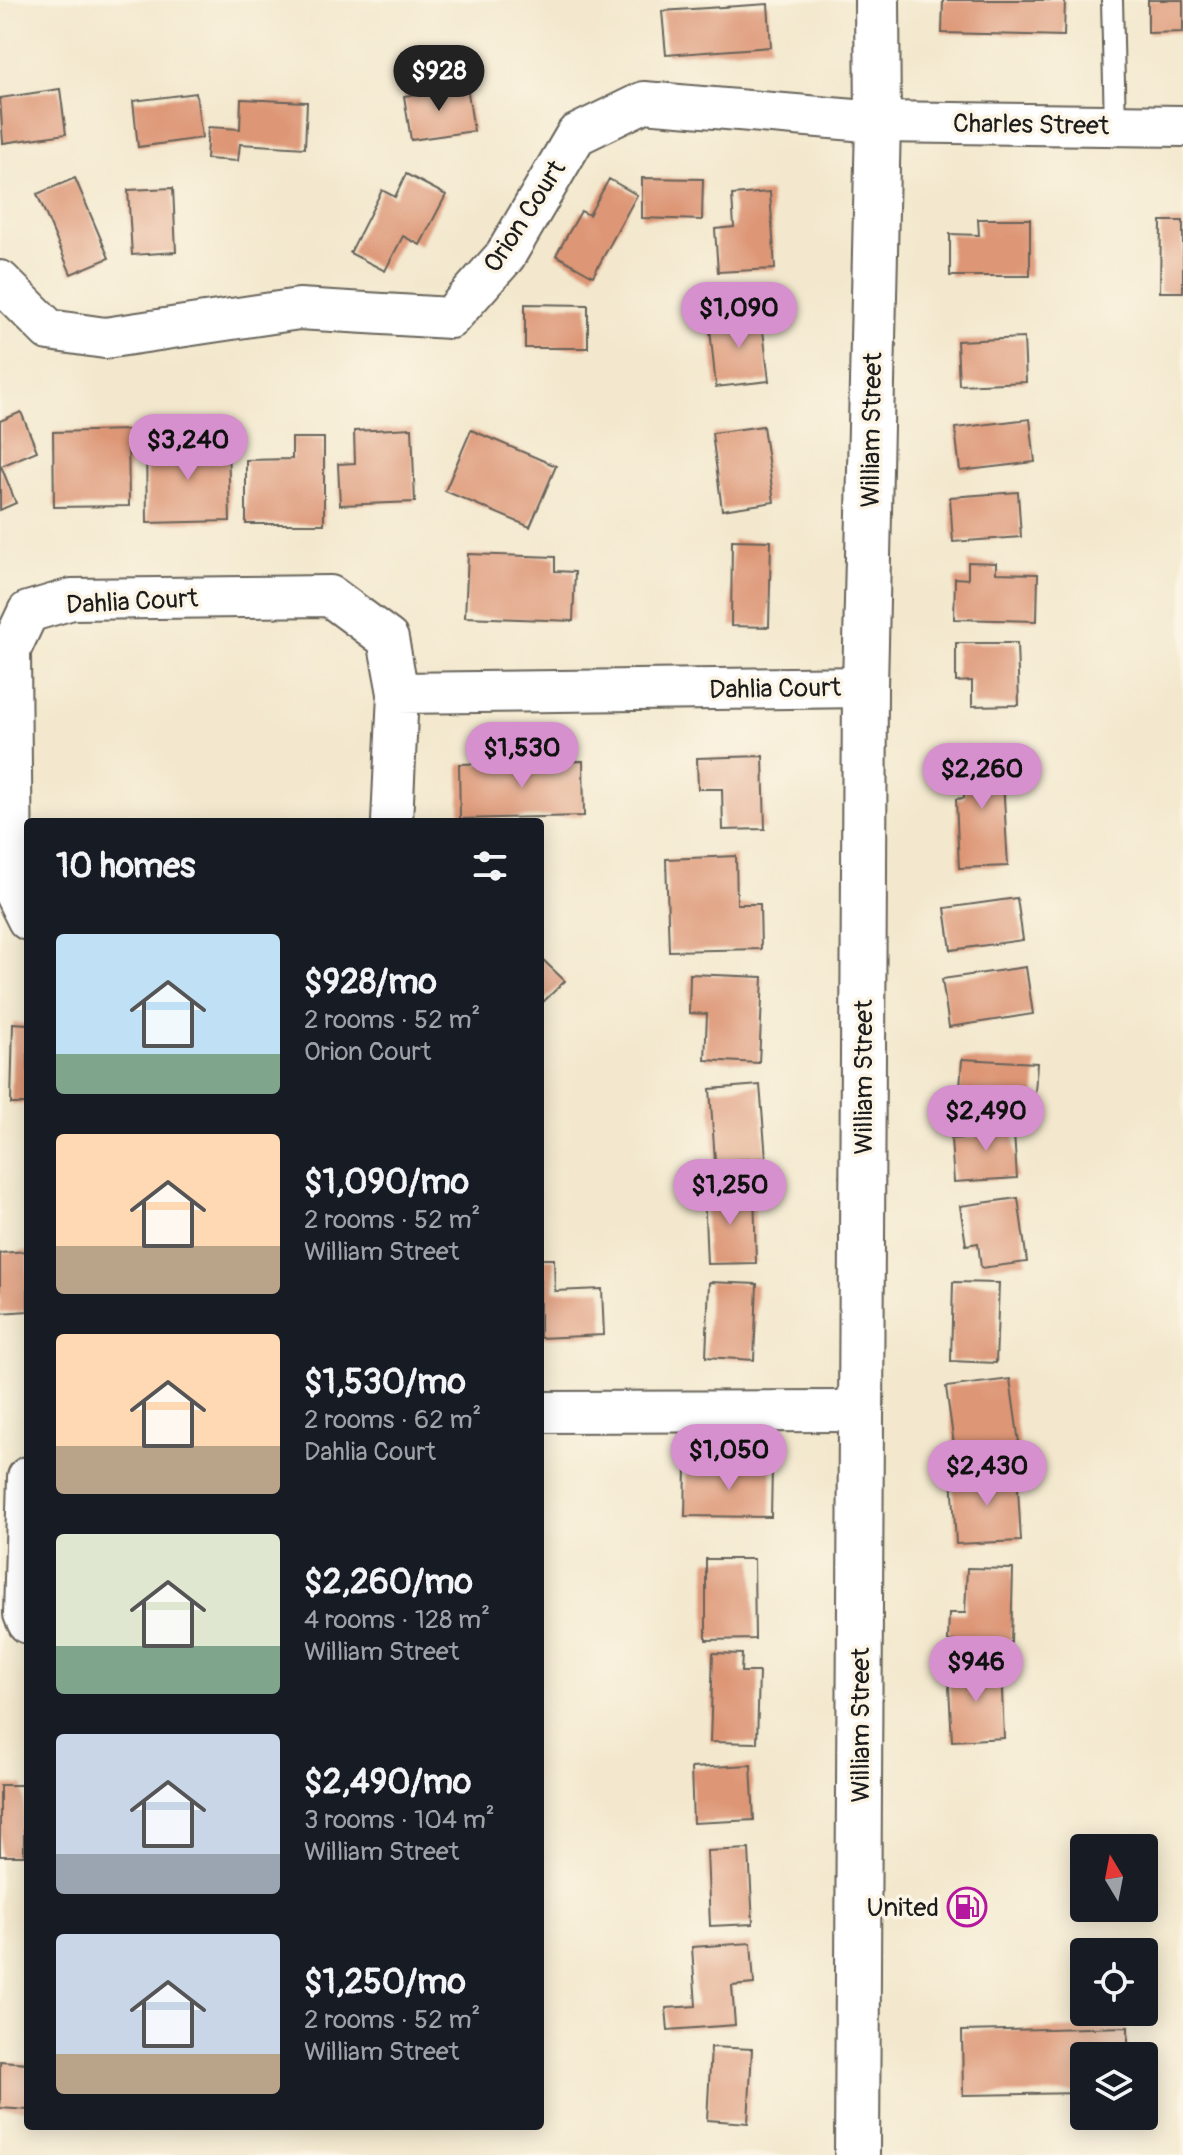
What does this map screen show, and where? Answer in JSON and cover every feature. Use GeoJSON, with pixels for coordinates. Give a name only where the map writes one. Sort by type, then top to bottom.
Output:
{"type":"FeatureCollection","features":[{"type":"Feature","properties":{"kind":"main road","name":"William Street"},"geometry":{"type":"LineString","coordinates":[[857,2155],[865,687],[878,122],[877,0]]}},
{"type":"Feature","properties":{"kind":"street","name":"Orion Court"},"geometry":{"type":"LineString","coordinates":[[0,281],[49,330],[105,338],[299,309],[450,318],[505,256],[576,135],[644,102],[878,122]]}},
{"type":"Feature","properties":{"kind":"street","name":"Charles Street"},"geometry":{"type":"LineString","coordinates":[[878,122],[1183,126]]}},
{"type":"Feature","properties":{"kind":"street","name":"Dahlia Court"},"geometry":{"type":"LineString","coordinates":[[24,912],[12,888],[10,650],[28,612],[72,599],[330,596],[388,639],[398,693],[392,818]]}},
{"type":"Feature","properties":{"kind":"street","name":"Dahlia Court"},"geometry":{"type":"LineString","coordinates":[[398,693],[865,687]]}},
{"type":"Feature","properties":{"kind":"street"},"geometry":{"type":"LineString","coordinates":[[544,1412],[861,1411]]}},
{"type":"Feature","properties":{"kind":"lane"},"geometry":{"type":"LineString","coordinates":[[1112,0],[1115,126]]}},
{"type":"Feature","properties":{"kind":"building"},"geometry":{"type":"Polygon","coordinates":[[[943,0],[1065,0],[1064,36],[942,33],[943,0]]]}},
{"type":"Feature","properties":{"kind":"building"},"geometry":{"type":"Polygon","coordinates":[[[1148,0],[1183,0],[1183,32],[1148,33],[1148,0]]]}},
{"type":"Feature","properties":{"kind":"building"},"geometry":{"type":"Polygon","coordinates":[[[768,4],[771,47],[666,55],[662,11],[768,4]]]}},
{"type":"Feature","properties":{"kind":"building"},"geometry":{"type":"Polygon","coordinates":[[[467,86],[474,131],[411,140],[404,96],[467,86]]]}},
{"type":"Feature","properties":{"kind":"building"},"geometry":{"type":"Polygon","coordinates":[[[60,89],[66,134],[3,143],[0,98],[60,89]]]}},
{"type":"Feature","properties":{"kind":"building"},"geometry":{"type":"Polygon","coordinates":[[[196,93],[202,138],[138,147],[133,101],[196,93]]]}},
{"type":"Feature","properties":{"kind":"building"},"geometry":{"type":"Polygon","coordinates":[[[241,99],[307,102],[305,148],[240,144],[238,161],[206,159],[208,127],[240,129],[241,99]]]}},
{"type":"Feature","properties":{"kind":"building"},"geometry":{"type":"Polygon","coordinates":[[[406,174],[446,195],[420,245],[403,236],[385,271],[350,253],[382,190],[395,197],[406,174]]]}},
{"type":"Feature","properties":{"kind":"building"},"geometry":{"type":"Polygon","coordinates":[[[75,178],[109,258],[71,274],[37,194],[75,178]]]}},
{"type":"Feature","properties":{"kind":"building"},"geometry":{"type":"Polygon","coordinates":[[[642,178],[703,179],[702,220],[642,218],[642,178]]]}},
{"type":"Feature","properties":{"kind":"building"},"geometry":{"type":"Polygon","coordinates":[[[609,179],[637,195],[593,276],[556,255],[581,211],[589,215],[609,179]]]}},
{"type":"Feature","properties":{"kind":"building"},"geometry":{"type":"Polygon","coordinates":[[[173,188],[176,252],[132,255],[128,190],[173,188]]]}},
{"type":"Feature","properties":{"kind":"building"},"geometry":{"type":"Polygon","coordinates":[[[770,192],[775,269],[718,272],[715,229],[734,227],[732,195],[770,192]]]}},
{"type":"Feature","properties":{"kind":"building"},"geometry":{"type":"Polygon","coordinates":[[[978,219],[1030,219],[1030,276],[950,276],[950,234],[979,235],[978,219]]]}},
{"type":"Feature","properties":{"kind":"building"},"geometry":{"type":"Polygon","coordinates":[[[1161,221],[1183,221],[1183,292],[1160,292],[1161,221]]]}},
{"type":"Feature","properties":{"kind":"building"},"geometry":{"type":"Polygon","coordinates":[[[525,304],[588,305],[588,348],[525,348],[525,304]]]}},
{"type":"Feature","properties":{"kind":"building"},"geometry":{"type":"Polygon","coordinates":[[[761,313],[769,381],[716,387],[709,319],[761,313]]]}},
{"type":"Feature","properties":{"kind":"building"},"geometry":{"type":"Polygon","coordinates":[[[1024,338],[1026,382],[959,385],[957,341],[1024,338]]]}},
{"type":"Feature","properties":{"kind":"building"},"geometry":{"type":"Polygon","coordinates":[[[21,412],[37,451],[1,466],[16,503],[0,510],[0,421],[21,412]]]}},
{"type":"Feature","properties":{"kind":"building"},"geometry":{"type":"Polygon","coordinates":[[[1030,419],[1035,462],[960,471],[955,428],[1030,419]]]}},
{"type":"Feature","properties":{"kind":"building"},"geometry":{"type":"Polygon","coordinates":[[[763,426],[774,502],[722,510],[712,433],[763,426]]]}},
{"type":"Feature","properties":{"kind":"building"},"geometry":{"type":"Polygon","coordinates":[[[412,428],[415,502],[340,505],[338,464],[355,463],[354,431],[412,428]]]}},
{"type":"Feature","properties":{"kind":"building"},"geometry":{"type":"Polygon","coordinates":[[[128,430],[129,506],[54,507],[53,432],[128,430]]]}},
{"type":"Feature","properties":{"kind":"building"},"geometry":{"type":"Polygon","coordinates":[[[471,430],[556,466],[530,527],[445,491],[471,430]]]}},
{"type":"Feature","properties":{"kind":"building"},"geometry":{"type":"Polygon","coordinates":[[[292,438],[324,438],[324,524],[246,524],[246,460],[292,459],[292,438]]]}},
{"type":"Feature","properties":{"kind":"building"},"geometry":{"type":"Polygon","coordinates":[[[228,440],[230,521],[147,523],[146,442],[228,440]]]}},
{"type":"Feature","properties":{"kind":"building"},"geometry":{"type":"Polygon","coordinates":[[[1018,492],[1021,537],[953,542],[950,497],[1018,492]]]}},
{"type":"Feature","properties":{"kind":"building"},"geometry":{"type":"Polygon","coordinates":[[[732,540],[771,541],[769,627],[731,626],[732,540]]]}},
{"type":"Feature","properties":{"kind":"building"},"geometry":{"type":"Polygon","coordinates":[[[468,554],[555,557],[555,571],[575,572],[573,621],[465,617],[468,554]]]}},
{"type":"Feature","properties":{"kind":"building"},"geometry":{"type":"Polygon","coordinates":[[[968,562],[996,563],[996,573],[1038,574],[1037,621],[954,619],[955,578],[968,579],[968,562]]]}},
{"type":"Feature","properties":{"kind":"building"},"geometry":{"type":"Polygon","coordinates":[[[956,643],[1017,643],[1019,705],[972,706],[972,681],[956,682],[956,643]]]}},
{"type":"Feature","properties":{"kind":"building"},"geometry":{"type":"Polygon","coordinates":[[[1001,747],[1008,866],[959,868],[956,799],[964,798],[962,749],[1001,747]]]}},
{"type":"Feature","properties":{"kind":"building"},"geometry":{"type":"Polygon","coordinates":[[[763,756],[765,829],[723,830],[722,789],[698,789],[697,758],[763,756]]]}},
{"type":"Feature","properties":{"kind":"building"},"geometry":{"type":"Polygon","coordinates":[[[583,761],[584,816],[460,818],[459,764],[583,761]]]}},
{"type":"Feature","properties":{"kind":"building"},"geometry":{"type":"Polygon","coordinates":[[[736,856],[737,904],[760,904],[761,949],[669,951],[666,859],[736,856]]]}},
{"type":"Feature","properties":{"kind":"building"},"geometry":{"type":"Polygon","coordinates":[[[1017,898],[1023,940],[951,950],[945,908],[1017,898]]]}},
{"type":"Feature","properties":{"kind":"building"},"geometry":{"type":"Polygon","coordinates":[[[544,961],[565,981],[544,1001],[544,961]]]}},
{"type":"Feature","properties":{"kind":"building"},"geometry":{"type":"Polygon","coordinates":[[[1026,967],[1033,1014],[949,1027],[942,979],[1026,967]]]}},
{"type":"Feature","properties":{"kind":"building"},"geometry":{"type":"Polygon","coordinates":[[[690,974],[763,977],[759,1063],[705,1060],[707,1014],[689,1013],[690,974]]]}},
{"type":"Feature","properties":{"kind":"building"},"geometry":{"type":"Polygon","coordinates":[[[13,1023],[24,1024],[24,1104],[11,1104],[13,1023]]]}},
{"type":"Feature","properties":{"kind":"building"},"geometry":{"type":"Polygon","coordinates":[[[962,1059],[1037,1063],[1034,1108],[959,1103],[962,1059]]]}},
{"type":"Feature","properties":{"kind":"building"},"geometry":{"type":"Polygon","coordinates":[[[760,1085],[766,1158],[715,1161],[710,1089],[760,1085]]]}},
{"type":"Feature","properties":{"kind":"building"},"geometry":{"type":"Polygon","coordinates":[[[1013,1119],[1017,1178],[954,1182],[951,1139],[976,1137],[974,1122],[1013,1119]]]}},
{"type":"Feature","properties":{"kind":"building"},"geometry":{"type":"Polygon","coordinates":[[[754,1189],[756,1263],[707,1264],[704,1192],[754,1189]]]}},
{"type":"Feature","properties":{"kind":"building"},"geometry":{"type":"Polygon","coordinates":[[[1018,1198],[1027,1262],[981,1268],[978,1243],[966,1245],[960,1206],[1018,1198]]]}},
{"type":"Feature","properties":{"kind":"building"},"geometry":{"type":"Polygon","coordinates":[[[24,1251],[24,1311],[0,1313],[0,1253],[24,1251]]]}},
{"type":"Feature","properties":{"kind":"building"},"geometry":{"type":"Polygon","coordinates":[[[544,1259],[554,1259],[555,1291],[602,1289],[604,1335],[544,1338],[544,1259]]]}},
{"type":"Feature","properties":{"kind":"building"},"geometry":{"type":"Polygon","coordinates":[[[709,1282],[757,1284],[754,1360],[706,1357],[709,1282]]]}},
{"type":"Feature","properties":{"kind":"building"},"geometry":{"type":"Polygon","coordinates":[[[953,1282],[999,1283],[996,1363],[951,1361],[953,1282]]]}},
{"type":"Feature","properties":{"kind":"building"},"geometry":{"type":"Polygon","coordinates":[[[1010,1379],[1020,1450],[956,1459],[946,1387],[1010,1379]]]}},
{"type":"Feature","properties":{"kind":"building"},"geometry":{"type":"Polygon","coordinates":[[[686,1467],[772,1467],[771,1517],[685,1516],[686,1467]]]}},
{"type":"Feature","properties":{"kind":"building"},"geometry":{"type":"Polygon","coordinates":[[[1017,1471],[1021,1541],[956,1544],[952,1475],[1017,1471]]]}},
{"type":"Feature","properties":{"kind":"building"},"geometry":{"type":"Polygon","coordinates":[[[706,1559],[754,1559],[755,1639],[706,1640],[706,1559]]]}},
{"type":"Feature","properties":{"kind":"building"},"geometry":{"type":"Polygon","coordinates":[[[967,1568],[1013,1569],[1011,1643],[948,1641],[949,1613],[965,1613],[967,1568]]]}},
{"type":"Feature","properties":{"kind":"building"},"geometry":{"type":"Polygon","coordinates":[[[713,1653],[742,1654],[741,1672],[759,1672],[757,1743],[710,1742],[713,1653]]]}},
{"type":"Feature","properties":{"kind":"building"},"geometry":{"type":"Polygon","coordinates":[[[1001,1667],[1004,1738],[952,1741],[948,1670],[1001,1667]]]}},
{"type":"Feature","properties":{"kind":"building"},"geometry":{"type":"Polygon","coordinates":[[[751,1765],[754,1820],[693,1823],[691,1768],[751,1765]]]}},
{"type":"Feature","properties":{"kind":"building"},"geometry":{"type":"Polygon","coordinates":[[[0,1785],[24,1785],[24,1856],[0,1856],[0,1785]]]}},
{"type":"Feature","properties":{"kind":"building"},"geometry":{"type":"Polygon","coordinates":[[[749,1849],[753,1924],[710,1926],[707,1851],[749,1849]]]}},
{"type":"Feature","properties":{"kind":"building"},"geometry":{"type":"Polygon","coordinates":[[[751,1943],[754,1984],[732,1986],[735,2025],[668,2030],[666,2008],[696,2006],[692,1947],[751,1943]]]}},
{"type":"Feature","properties":{"kind":"building"},"geometry":{"type":"Polygon","coordinates":[[[1128,2027],[1128,2042],[1070,2042],[1070,2093],[963,2095],[962,2031],[1128,2027]]]}},
{"type":"Feature","properties":{"kind":"building"},"geometry":{"type":"Polygon","coordinates":[[[711,2047],[752,2049],[748,2123],[707,2120],[711,2047]]]}},
{"type":"Feature","properties":{"kind":"building"},"geometry":{"type":"Polygon","coordinates":[[[0,2061],[24,2063],[24,2110],[0,2108],[0,2061]]]}},
{"type":"Feature","properties":{"kind":"place","name":"United"},"geometry":{"type":"Point","coordinates":[967,1907]}}]}
